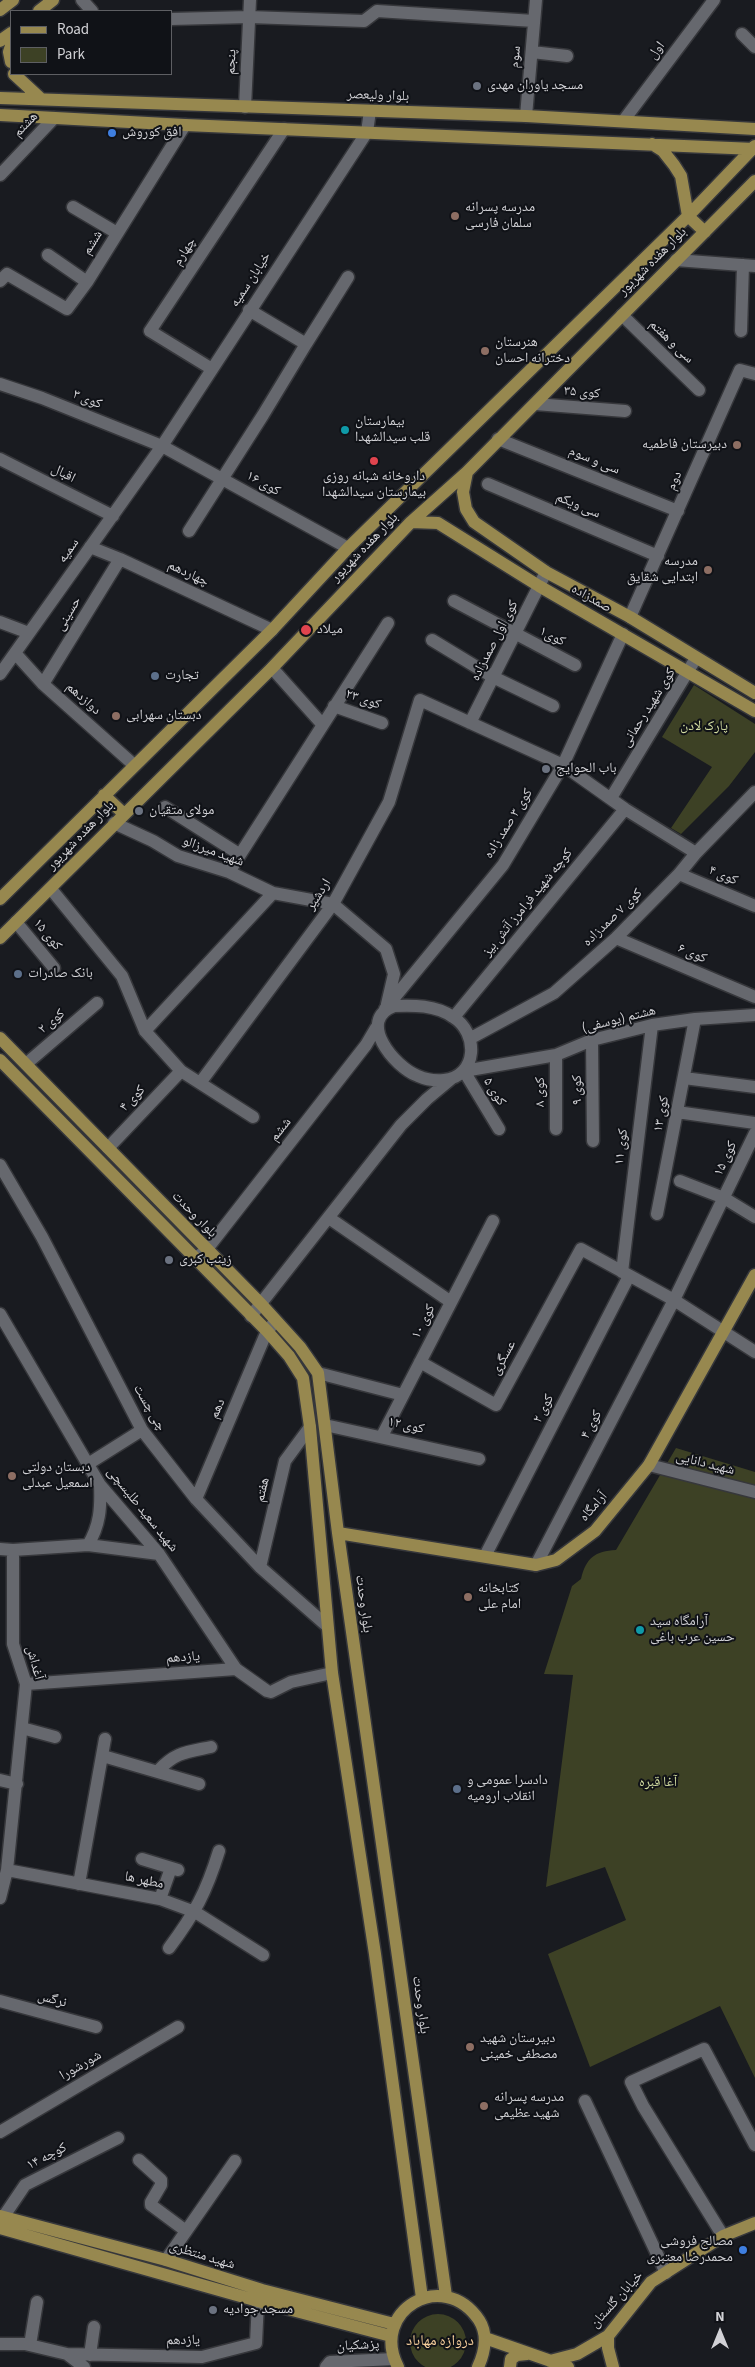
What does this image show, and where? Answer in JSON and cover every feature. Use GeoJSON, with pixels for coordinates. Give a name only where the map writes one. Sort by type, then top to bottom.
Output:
{"type":"FeatureCollection","features":[{"type":"Feature","properties":{"kind":"main road"},"geometry":{"type":"LineString","coordinates":[[0,10],[13,0]]}},
{"type":"Feature","properties":{"kind":"main road"},"geometry":{"type":"LineString","coordinates":[[40,10],[53,0]]}},
{"type":"Feature","properties":{"kind":"main road"},"geometry":{"type":"LineString","coordinates":[[15,75],[41,99]]}},
{"type":"Feature","properties":{"kind":"main road","name":"بلوار ولیعصر"},"geometry":{"type":"LineString","coordinates":[[0,98],[624,120],[755,129]]}},
{"type":"Feature","properties":{"kind":"main road"},"geometry":{"type":"LineString","coordinates":[[0,115],[185,125],[754,148]]}},
{"type":"Feature","properties":{"kind":"main road"},"geometry":{"type":"LineString","coordinates":[[652,144],[663,151],[681,176],[688,216],[705,232]]}},
{"type":"Feature","properties":{"kind":"main road","name":"بلوار هفده شهریور"},"geometry":{"type":"LineString","coordinates":[[0,899],[272,630],[348,548],[688,216],[754,148]]}},
{"type":"Feature","properties":{"kind":"main road","name":"بلوار هفده شهریور"},"geometry":{"type":"LineString","coordinates":[[0,938],[272,668],[411,522],[467,472],[755,181]]}},
{"type":"Feature","properties":{"kind":"main road"},"geometry":{"type":"LineString","coordinates":[[734,203],[755,190]]}},
{"type":"Feature","properties":{"kind":"main road","name":"صمدزاده"},"geometry":{"type":"LineString","coordinates":[[467,472],[463,492],[466,509],[474,522],[546,572],[630,617],[755,693]]}},
{"type":"Feature","properties":{"kind":"main road","name":"صمدزاده"},"geometry":{"type":"LineString","coordinates":[[411,522],[438,523],[538,586],[755,711]]}},
{"type":"Feature","properties":{"kind":"main road"},"geometry":{"type":"LineString","coordinates":[[623,634],[630,617]]}},
{"type":"Feature","properties":{"kind":"main road"},"geometry":{"type":"LineString","coordinates":[[104,795],[124,814]]}},
{"type":"Feature","properties":{"kind":"main road","name":"بلوار وحدت"},"geometry":{"type":"LineString","coordinates":[[0,1038],[262,1304],[300,1347],[318,1373],[338,1533],[446,2296]]}},
{"type":"Feature","properties":{"kind":"main road"},"geometry":{"type":"LineString","coordinates":[[0,1060],[267,1331],[289,1356],[303,1378],[310,1427],[326,1625],[332,1673],[375,1954],[422,2298]]}},
{"type":"Feature","properties":{"kind":"main road"},"geometry":{"type":"LineString","coordinates":[[96,1158],[108,1148]]}},
{"type":"Feature","properties":{"kind":"main road","name":"آرامگاه"},"geometry":{"type":"LineString","coordinates":[[338,1533],[536,1564],[556,1560],[595,1531],[649,1465],[755,1275]]}},
{"type":"Feature","properties":{"kind":"main road","name":"شهید منتظری"},"geometry":{"type":"LineString","coordinates":[[1,2220],[166,2260],[260,2295]]}},
{"type":"Feature","properties":{"kind":"main road","name":"شهید منتظری"},"geometry":{"type":"LineString","coordinates":[[1,2220],[260,2295],[393,2330]]}},
{"type":"Feature","properties":{"kind":"main road","name":"خیابان گلستان"},"geometry":{"type":"LineString","coordinates":[[550,2362],[576,2354],[608,2336],[651,2282],[723,2236],[755,2223]]}},
{"type":"Feature","properties":{"kind":"main road"},"geometry":{"type":"LineString","coordinates":[[396,2363],[393,2330],[404,2310],[422,2298],[446,2296],[460,2301],[472,2311],[481,2323],[485,2338],[485,2348],[478,2367]]}},
{"type":"Feature","properties":{"kind":"main road"},"geometry":{"type":"LineString","coordinates":[[608,2336],[608,2348],[613,2367]]}},
{"type":"Feature","properties":{"kind":"main road"},"geometry":{"type":"LineString","coordinates":[[485,2338],[568,2367]]}},
{"type":"Feature","properties":{"kind":"main road"},"geometry":{"type":"LineString","coordinates":[[510,2367],[511,2359],[517,2355],[527,2354]]}},
{"type":"Feature","properties":{"kind":"street"},"geometry":{"type":"LineString","coordinates":[[82,0],[91,10]]}},
{"type":"Feature","properties":{"kind":"street","name":"پنجم"},"geometry":{"type":"LineString","coordinates":[[245,107],[250,0]]}},
{"type":"Feature","properties":{"kind":"street","name":"سوم"},"geometry":{"type":"LineString","coordinates":[[526,116],[536,0]]}},
{"type":"Feature","properties":{"kind":"street","name":"اول"},"geometry":{"type":"LineString","coordinates":[[624,120],[714,0]]}},
{"type":"Feature","properties":{"kind":"street"},"geometry":{"type":"LineString","coordinates":[[172,19],[249,18],[364,21],[377,11],[534,21]]}},
{"type":"Feature","properties":{"kind":"street"},"geometry":{"type":"LineString","coordinates":[[742,34],[755,47]]}},
{"type":"Feature","properties":{"kind":"street"},"geometry":{"type":"LineString","coordinates":[[532,52],[568,56]]}},
{"type":"Feature","properties":{"kind":"street"},"geometry":{"type":"LineString","coordinates":[[367,132],[370,111]]}},
{"type":"Feature","properties":{"kind":"street","name":"هشتم"},"geometry":{"type":"LineString","coordinates":[[0,175],[54,118]]}},
{"type":"Feature","properties":{"kind":"street","name":"ششم"},"geometry":{"type":"LineString","coordinates":[[0,281],[7,274],[67,309],[87,282],[185,125]]}},
{"type":"Feature","properties":{"kind":"street","name":"چهارم"},"geometry":{"type":"LineString","coordinates":[[212,369],[150,331],[284,129]]}},
{"type":"Feature","properties":{"kind":"street","name":"خیابان سمیه"},"geometry":{"type":"LineString","coordinates":[[162,446],[367,132]]}},
{"type":"Feature","properties":{"kind":"street"},"geometry":{"type":"LineString","coordinates":[[74,208],[117,233]]}},
{"type":"Feature","properties":{"kind":"street"},"geometry":{"type":"LineString","coordinates":[[48,255],[87,282]]}},
{"type":"Feature","properties":{"kind":"street"},"geometry":{"type":"LineString","coordinates":[[676,260],[749,265],[741,331]]}},
{"type":"Feature","properties":{"kind":"street"},"geometry":{"type":"LineString","coordinates":[[189,531],[263,416],[348,277]]}},
{"type":"Feature","properties":{"kind":"street"},"geometry":{"type":"LineString","coordinates":[[250,310],[306,344]]}},
{"type":"Feature","properties":{"kind":"street","name":"سی و هفتم"},"geometry":{"type":"LineString","coordinates":[[622,315],[700,390]]}},
{"type":"Feature","properties":{"kind":"street","name":"دوم"},"geometry":{"type":"LineString","coordinates":[[630,617],[740,370],[755,374]]}},
{"type":"Feature","properties":{"kind":"street","name":"کوی ۳"},"geometry":{"type":"LineString","coordinates":[[0,384],[42,398],[162,446]]}},
{"type":"Feature","properties":{"kind":"street","name":"کوی ۳۵"},"geometry":{"type":"LineString","coordinates":[[535,404],[625,411]]}},
{"type":"Feature","properties":{"kind":"street","name":"سی و سوم"},"geometry":{"type":"LineString","coordinates":[[498,439],[678,511]]}},
{"type":"Feature","properties":{"kind":"street","name":"کوی ۱۶"},"geometry":{"type":"LineString","coordinates":[[162,446],[348,548]]}},
{"type":"Feature","properties":{"kind":"street","name":"سمیه"},"geometry":{"type":"LineString","coordinates":[[0,674],[162,446]]}},
{"type":"Feature","properties":{"kind":"street","name":"اقبال"},"geometry":{"type":"LineString","coordinates":[[0,459],[112,516]]}},
{"type":"Feature","properties":{"kind":"street","name":"سی ویکم"},"geometry":{"type":"LineString","coordinates":[[488,484],[658,556]]}},
{"type":"Feature","properties":{"kind":"street","name":"چهاردهم"},"geometry":{"type":"LineString","coordinates":[[90,547],[120,559],[272,630]]}},
{"type":"Feature","properties":{"kind":"street","name":"حسینی"},"geometry":{"type":"LineString","coordinates":[[43,684],[120,559]]}},
{"type":"Feature","properties":{"kind":"street","name":"کوی اول صمدزاده"},"geometry":{"type":"LineString","coordinates":[[470,723],[546,572]]}},
{"type":"Feature","properties":{"kind":"street"},"geometry":{"type":"LineString","coordinates":[[454,601],[514,634]]}},
{"type":"Feature","properties":{"kind":"street"},"geometry":{"type":"LineString","coordinates":[[0,622],[29,632]]}},
{"type":"Feature","properties":{"kind":"street"},"geometry":{"type":"LineString","coordinates":[[229,872],[388,623]]}},
{"type":"Feature","properties":{"kind":"street","name":"کوی۱"},"geometry":{"type":"LineString","coordinates":[[514,634],[575,665]]}},
{"type":"Feature","properties":{"kind":"street","name":"کوی ۳ صمد زاده"},"geometry":{"type":"LineString","coordinates":[[385,1009],[503,865],[563,765],[623,634]]}},
{"type":"Feature","properties":{"kind":"street"},"geometry":{"type":"LineString","coordinates":[[432,640],[494,677],[553,706]]}},
{"type":"Feature","properties":{"kind":"street","name":"دوازدهم"},"geometry":{"type":"LineString","coordinates":[[14,654],[43,684],[134,765]]}},
{"type":"Feature","properties":{"kind":"street","name":"کوی شهید رحمانی"},"geometry":{"type":"LineString","coordinates":[[611,798],[696,658]]}},
{"type":"Feature","properties":{"kind":"street"},"geometry":{"type":"LineString","coordinates":[[272,668],[322,724]]}},
{"type":"Feature","properties":{"kind":"street","name":"اردشیر"},"geometry":{"type":"LineString","coordinates":[[200,1083],[333,904],[389,802],[420,700],[470,723]]}},
{"type":"Feature","properties":{"kind":"street","name":"کوی ۲۳"},"geometry":{"type":"LineString","coordinates":[[334,706],[382,723]]}},
{"type":"Feature","properties":{"kind":"street"},"geometry":{"type":"LineString","coordinates":[[470,723],[563,765],[625,808],[696,853]]}},
{"type":"Feature","properties":{"kind":"street","name":"کوی ۷ صمدزاده"},"geometry":{"type":"LineString","coordinates":[[471,1038],[554,993],[616,938],[755,792]]}},
{"type":"Feature","properties":{"kind":"street"},"geometry":{"type":"LineString","coordinates":[[165,807],[239,854]]}},
{"type":"Feature","properties":{"kind":"street","name":"کوچه شهید فرامرز آتش بیز"},"geometry":{"type":"LineString","coordinates":[[454,1017],[625,808]]}},
{"type":"Feature","properties":{"kind":"street","name":"شهید میرزالو"},"geometry":{"type":"LineString","coordinates":[[114,823],[153,841],[178,856],[229,872],[273,893],[333,904]]}},
{"type":"Feature","properties":{"kind":"street","name":"کوی ۴"},"geometry":{"type":"LineString","coordinates":[[679,874],[755,906]]}},
{"type":"Feature","properties":{"kind":"street"},"geometry":{"type":"LineString","coordinates":[[51,889],[122,976],[145,1031],[181,1071],[253,1116]]}},
{"type":"Feature","properties":{"kind":"street"},"geometry":{"type":"LineString","coordinates":[[145,1031],[273,893]]}},
{"type":"Feature","properties":{"kind":"street"},"geometry":{"type":"LineString","coordinates":[[333,904],[386,949],[394,974],[385,1009]]}},
{"type":"Feature","properties":{"kind":"street","name":"کوی ۱۵"},"geometry":{"type":"LineString","coordinates":[[16,922],[54,968]]}},
{"type":"Feature","properties":{"kind":"street","name":"کوی ۶"},"geometry":{"type":"LineString","coordinates":[[616,938],[755,997]]}},
{"type":"Feature","properties":{"kind":"street","name":"کوی ۲"},"geometry":{"type":"LineString","coordinates":[[26,1064],[97,1003]]}},
{"type":"Feature","properties":{"kind":"street"},"geometry":{"type":"LineString","coordinates":[[251,1316],[416,1109],[451,1079],[464,1071],[471,1058],[471,1038],[454,1017],[422,1006],[394,1006],[385,1009],[378,1016],[376,1028],[391,1055],[404,1068],[417,1076],[434,1081],[451,1079]]}},
{"type":"Feature","properties":{"kind":"street","name":"هشتم (یوسفی)"},"geometry":{"type":"LineString","coordinates":[[464,1071],[556,1055],[592,1040],[652,1025],[696,1019],[755,1015]]}},
{"type":"Feature","properties":{"kind":"street","name":"کوی ۱۳"},"geometry":{"type":"LineString","coordinates":[[657,1214],[696,1019]]}},
{"type":"Feature","properties":{"kind":"street","name":"کوی ۱۱"},"geometry":{"type":"LineString","coordinates":[[626,1274],[652,1025]]}},
{"type":"Feature","properties":{"kind":"street","name":"ششم"},"geometry":{"type":"LineString","coordinates":[[196,1259],[207,1249],[366,1045],[376,1028]]}},
{"type":"Feature","properties":{"kind":"street","name":"کوی ۹"},"geometry":{"type":"LineString","coordinates":[[592,1040],[593,1141]]}},
{"type":"Feature","properties":{"kind":"street","name":"کوی ۸"},"geometry":{"type":"LineString","coordinates":[[556,1055],[556,1129]]}},
{"type":"Feature","properties":{"kind":"street","name":"کوی ۴"},"geometry":{"type":"LineString","coordinates":[[108,1148],[181,1071]]}},
{"type":"Feature","properties":{"kind":"street","name":"کوی ۵"},"geometry":{"type":"LineString","coordinates":[[464,1071],[499,1129]]}},
{"type":"Feature","properties":{"kind":"street"},"geometry":{"type":"LineString","coordinates":[[684,1078],[755,1087]]}},
{"type":"Feature","properties":{"kind":"street"},"geometry":{"type":"LineString","coordinates":[[677,1112],[755,1123]]}},
{"type":"Feature","properties":{"kind":"street","name":"کوی ۱۵"},"geometry":{"type":"LineString","coordinates":[[674,1300],[755,1133]]}},
{"type":"Feature","properties":{"kind":"street","name":"چی چست"},"geometry":{"type":"LineString","coordinates":[[0,1165],[42,1237],[142,1430],[196,1499],[260,1566],[326,1625]]}},
{"type":"Feature","properties":{"kind":"street"},"geometry":{"type":"LineString","coordinates":[[680,1181],[724,1198],[755,1217]]}},
{"type":"Feature","properties":{"kind":"street"},"geometry":{"type":"LineString","coordinates":[[329,1218],[451,1302]]}},
{"type":"Feature","properties":{"kind":"street","name":"کوی ۱۰"},"geometry":{"type":"LineString","coordinates":[[382,1436],[494,1222]]}},
{"type":"Feature","properties":{"kind":"street","name":"عسگری"},"geometry":{"type":"LineString","coordinates":[[420,1362],[496,1405],[581,1249],[626,1274]]}},
{"type":"Feature","properties":{"kind":"street"},"geometry":{"type":"LineString","coordinates":[[626,1274],[674,1300],[755,1352]]}},
{"type":"Feature","properties":{"kind":"street","name":"کوی ۲"},"geometry":{"type":"LineString","coordinates":[[485,1556],[626,1274]]}},
{"type":"Feature","properties":{"kind":"street","name":"کوی ۴"},"geometry":{"type":"LineString","coordinates":[[536,1564],[674,1300]]}},
{"type":"Feature","properties":{"kind":"street","name":"شهید سعید طلیسچی"},"geometry":{"type":"LineString","coordinates":[[0,1314],[100,1485],[159,1554],[236,1669]]}},
{"type":"Feature","properties":{"kind":"street","name":"دهم"},"geometry":{"type":"LineString","coordinates":[[196,1499],[267,1331],[276,1320]]}},
{"type":"Feature","properties":{"kind":"street"},"geometry":{"type":"LineString","coordinates":[[318,1373],[403,1396]]}},
{"type":"Feature","properties":{"kind":"street","name":"کوی ۱۲"},"geometry":{"type":"LineString","coordinates":[[325,1425],[382,1436],[479,1459]]}},
{"type":"Feature","properties":{"kind":"street","name":"هفتم"},"geometry":{"type":"LineString","coordinates":[[260,1566],[285,1461],[310,1427]]}},
{"type":"Feature","properties":{"kind":"street"},"geometry":{"type":"LineString","coordinates":[[88,1464],[142,1430]]}},
{"type":"Feature","properties":{"kind":"street","name":"شهید دانایی"},"geometry":{"type":"LineString","coordinates":[[649,1465],[755,1492]]}},
{"type":"Feature","properties":{"kind":"street"},"geometry":{"type":"LineString","coordinates":[[88,1545],[96,1532],[100,1514],[100,1485]]}},
{"type":"Feature","properties":{"kind":"street"},"geometry":{"type":"LineString","coordinates":[[0,1549],[14,1550],[88,1545],[159,1554]]}},
{"type":"Feature","properties":{"kind":"street","name":"آغداش"},"geometry":{"type":"LineString","coordinates":[[0,1898],[7,1870],[26,1684],[6,1644],[14,1550]]}},
{"type":"Feature","properties":{"kind":"street"},"geometry":{"type":"LineString","coordinates":[[236,1669],[267,1692],[271,1692],[291,1682],[332,1673]]}},
{"type":"Feature","properties":{"kind":"street","name":"یازدهم"},"geometry":{"type":"LineString","coordinates":[[26,1684],[236,1669]]}},
{"type":"Feature","properties":{"kind":"street"},"geometry":{"type":"LineString","coordinates":[[22,1728],[55,1737]]}},
{"type":"Feature","properties":{"kind":"street"},"geometry":{"type":"LineString","coordinates":[[79,1884],[105,1739]]}},
{"type":"Feature","properties":{"kind":"street"},"geometry":{"type":"LineString","coordinates":[[158,1771],[168,1759],[179,1754],[211,1747]]}},
{"type":"Feature","properties":{"kind":"street"},"geometry":{"type":"LineString","coordinates":[[103,1756],[199,1784]]}},
{"type":"Feature","properties":{"kind":"street"},"geometry":{"type":"LineString","coordinates":[[0,1780],[17,1784]]}},
{"type":"Feature","properties":{"kind":"street"},"geometry":{"type":"LineString","coordinates":[[169,1948],[196,1912],[209,1884],[220,1851]]}},
{"type":"Feature","properties":{"kind":"street"},"geometry":{"type":"LineString","coordinates":[[142,1859],[174,1869],[160,1899]]}},
{"type":"Feature","properties":{"kind":"street","name":"مطهر ها"},"geometry":{"type":"LineString","coordinates":[[7,1870],[160,1899],[196,1912],[263,1955]]}},
{"type":"Feature","properties":{"kind":"street","name":"نرگس"},"geometry":{"type":"LineString","coordinates":[[0,2001],[96,2027]]}},
{"type":"Feature","properties":{"kind":"street","name":"شورشورا"},"geometry":{"type":"LineString","coordinates":[[0,2132],[178,2027]]}},
{"type":"Feature","properties":{"kind":"street"},"geometry":{"type":"LineString","coordinates":[[723,2236],[643,2106],[631,2082],[704,2049],[755,2145]]}},
{"type":"Feature","properties":{"kind":"street"},"geometry":{"type":"LineString","coordinates":[[585,2101],[666,2273]]}},
{"type":"Feature","properties":{"kind":"street","name":"کوچه ۱۴"},"geometry":{"type":"LineString","coordinates":[[1,2220],[25,2185],[118,2138]]}},
{"type":"Feature","properties":{"kind":"street"},"geometry":{"type":"LineString","coordinates":[[139,2160],[161,2180],[161,2185],[151,2205],[186,2231]]}},
{"type":"Feature","properties":{"kind":"street"},"geometry":{"type":"LineString","coordinates":[[166,2260],[235,2161]]}},
{"type":"Feature","properties":{"kind":"street","name":"یازدهم"},"geometry":{"type":"LineString","coordinates":[[0,2344],[30,2346],[67,2354],[202,2356],[256,2343],[260,2295]]}},
{"type":"Feature","properties":{"kind":"street"},"geometry":{"type":"LineString","coordinates":[[30,2346],[37,2302]]}},
{"type":"Feature","properties":{"kind":"street"},"geometry":{"type":"LineString","coordinates":[[90,2355],[94,2328]]}},
{"type":"Feature","properties":{"kind":"street"},"geometry":{"type":"LineString","coordinates":[[67,2354],[84,2367]]}},
{"type":"Feature","properties":{"kind":"street"},"geometry":{"type":"LineString","coordinates":[[188,2367],[202,2356]]}},
{"type":"Feature","properties":{"kind":"street","name":"پزشکیان"},"geometry":{"type":"LineString","coordinates":[[326,2367],[330,2362],[396,2363]]}},
{"type":"Feature","properties":{"kind":"green space","name":"پارک لادن"},"geometry":{"type":"Polygon","coordinates":[[[694,685],[755,724],[755,752],[729,786],[681,834],[671,828],[712,767],[662,737],[694,685]]]}},
{"type":"Feature","properties":{"kind":"green space","name":"آغا قبره"},"geometry":{"type":"Polygon","coordinates":[[[676,1448],[755,1472],[755,2078],[720,2006],[590,2067],[548,1954],[626,1920],[605,1867],[546,1887],[573,1675],[544,1674],[572,1586],[581,1579],[592,1557],[602,1552],[616,1550],[676,1448]]]}},
{"type":"Feature","properties":{"kind":"green space"},"geometry":{"type":"Polygon","coordinates":[[[433,2314],[443,2314],[454,2319],[461,2326],[466,2337],[464,2353],[458,2362],[449,2368],[427,2368],[418,2362],[410,2347],[410,2337],[415,2326],[422,2319],[433,2314]]]}},
{"type":"Feature","properties":{"kind":"place","name":"مسجد یاوران مهدی"},"geometry":{"type":"Point","coordinates":[477,86]}},
{"type":"Feature","properties":{"kind":"place","name":"افق کوروش"},"geometry":{"type":"Point","coordinates":[112,133]}},
{"type":"Feature","properties":{"kind":"place","name":"مدرسه پسرانه سلمان فارسی"},"geometry":{"type":"Point","coordinates":[455,216]}},
{"type":"Feature","properties":{"kind":"place","name":"هنرستان دخترانه احسان"},"geometry":{"type":"Point","coordinates":[485,351]}},
{"type":"Feature","properties":{"kind":"place","name":"بیمارستان قلب سیدالشهدا"},"geometry":{"type":"Point","coordinates":[345,430]}},
{"type":"Feature","properties":{"kind":"place","name":"دبیرستان فاطمیه"},"geometry":{"type":"Point","coordinates":[737,445]}},
{"type":"Feature","properties":{"kind":"place","name":"داروخانه شبانه روزی بیمارستان سیدالشهدا"},"geometry":{"type":"Point","coordinates":[374,461]}},
{"type":"Feature","properties":{"kind":"place","name":"مدرسه ابتدایی شقایق"},"geometry":{"type":"Point","coordinates":[708,570]}},
{"type":"Feature","properties":{"kind":"place","name":"میلاد"},"geometry":{"type":"Point","coordinates":[306,630]}},
{"type":"Feature","properties":{"kind":"place","name":"تجارت"},"geometry":{"type":"Point","coordinates":[155,676]}},
{"type":"Feature","properties":{"kind":"place","name":"دبستان سهرابی"},"geometry":{"type":"Point","coordinates":[116,716]}},
{"type":"Feature","properties":{"kind":"place","name":"باب الحوایج"},"geometry":{"type":"Point","coordinates":[546,769]}},
{"type":"Feature","properties":{"kind":"place","name":"مولای متقیان"},"geometry":{"type":"Point","coordinates":[139,811]}},
{"type":"Feature","properties":{"kind":"place","name":"بانک صادرات"},"geometry":{"type":"Point","coordinates":[18,974]}},
{"type":"Feature","properties":{"kind":"place","name":"زینب کبری"},"geometry":{"type":"Point","coordinates":[169,1260]}},
{"type":"Feature","properties":{"kind":"place","name":"دبستان دولتی اسمعیل عبدلی"},"geometry":{"type":"Point","coordinates":[12,1476]}},
{"type":"Feature","properties":{"kind":"place","name":"کتابخانه امام علی"},"geometry":{"type":"Point","coordinates":[468,1597]}},
{"type":"Feature","properties":{"kind":"place","name":"آرامگاه سید حسین عرب باغی"},"geometry":{"type":"Point","coordinates":[640,1630]}},
{"type":"Feature","properties":{"kind":"place","name":"دادسرا عمومی و انقلاب ارومیه"},"geometry":{"type":"Point","coordinates":[457,1789]}},
{"type":"Feature","properties":{"kind":"place","name":"دبیرستان شهید مصطفی خمینی"},"geometry":{"type":"Point","coordinates":[470,2047]}},
{"type":"Feature","properties":{"kind":"place","name":"مدرسه پسرانه شهید عظیمی"},"geometry":{"type":"Point","coordinates":[484,2106]}},
{"type":"Feature","properties":{"kind":"place","name":"مصالح فروشی محمدرضا معتبری"},"geometry":{"type":"Point","coordinates":[743,2250]}},
{"type":"Feature","properties":{"kind":"place","name":"مسجد جوادیه"},"geometry":{"type":"Point","coordinates":[213,2310]}},
{"type":"Feature","properties":{"kind":"district","name":"دروازه مهاباد"},"geometry":{"type":"Point","coordinates":[440,2342]}}]}
